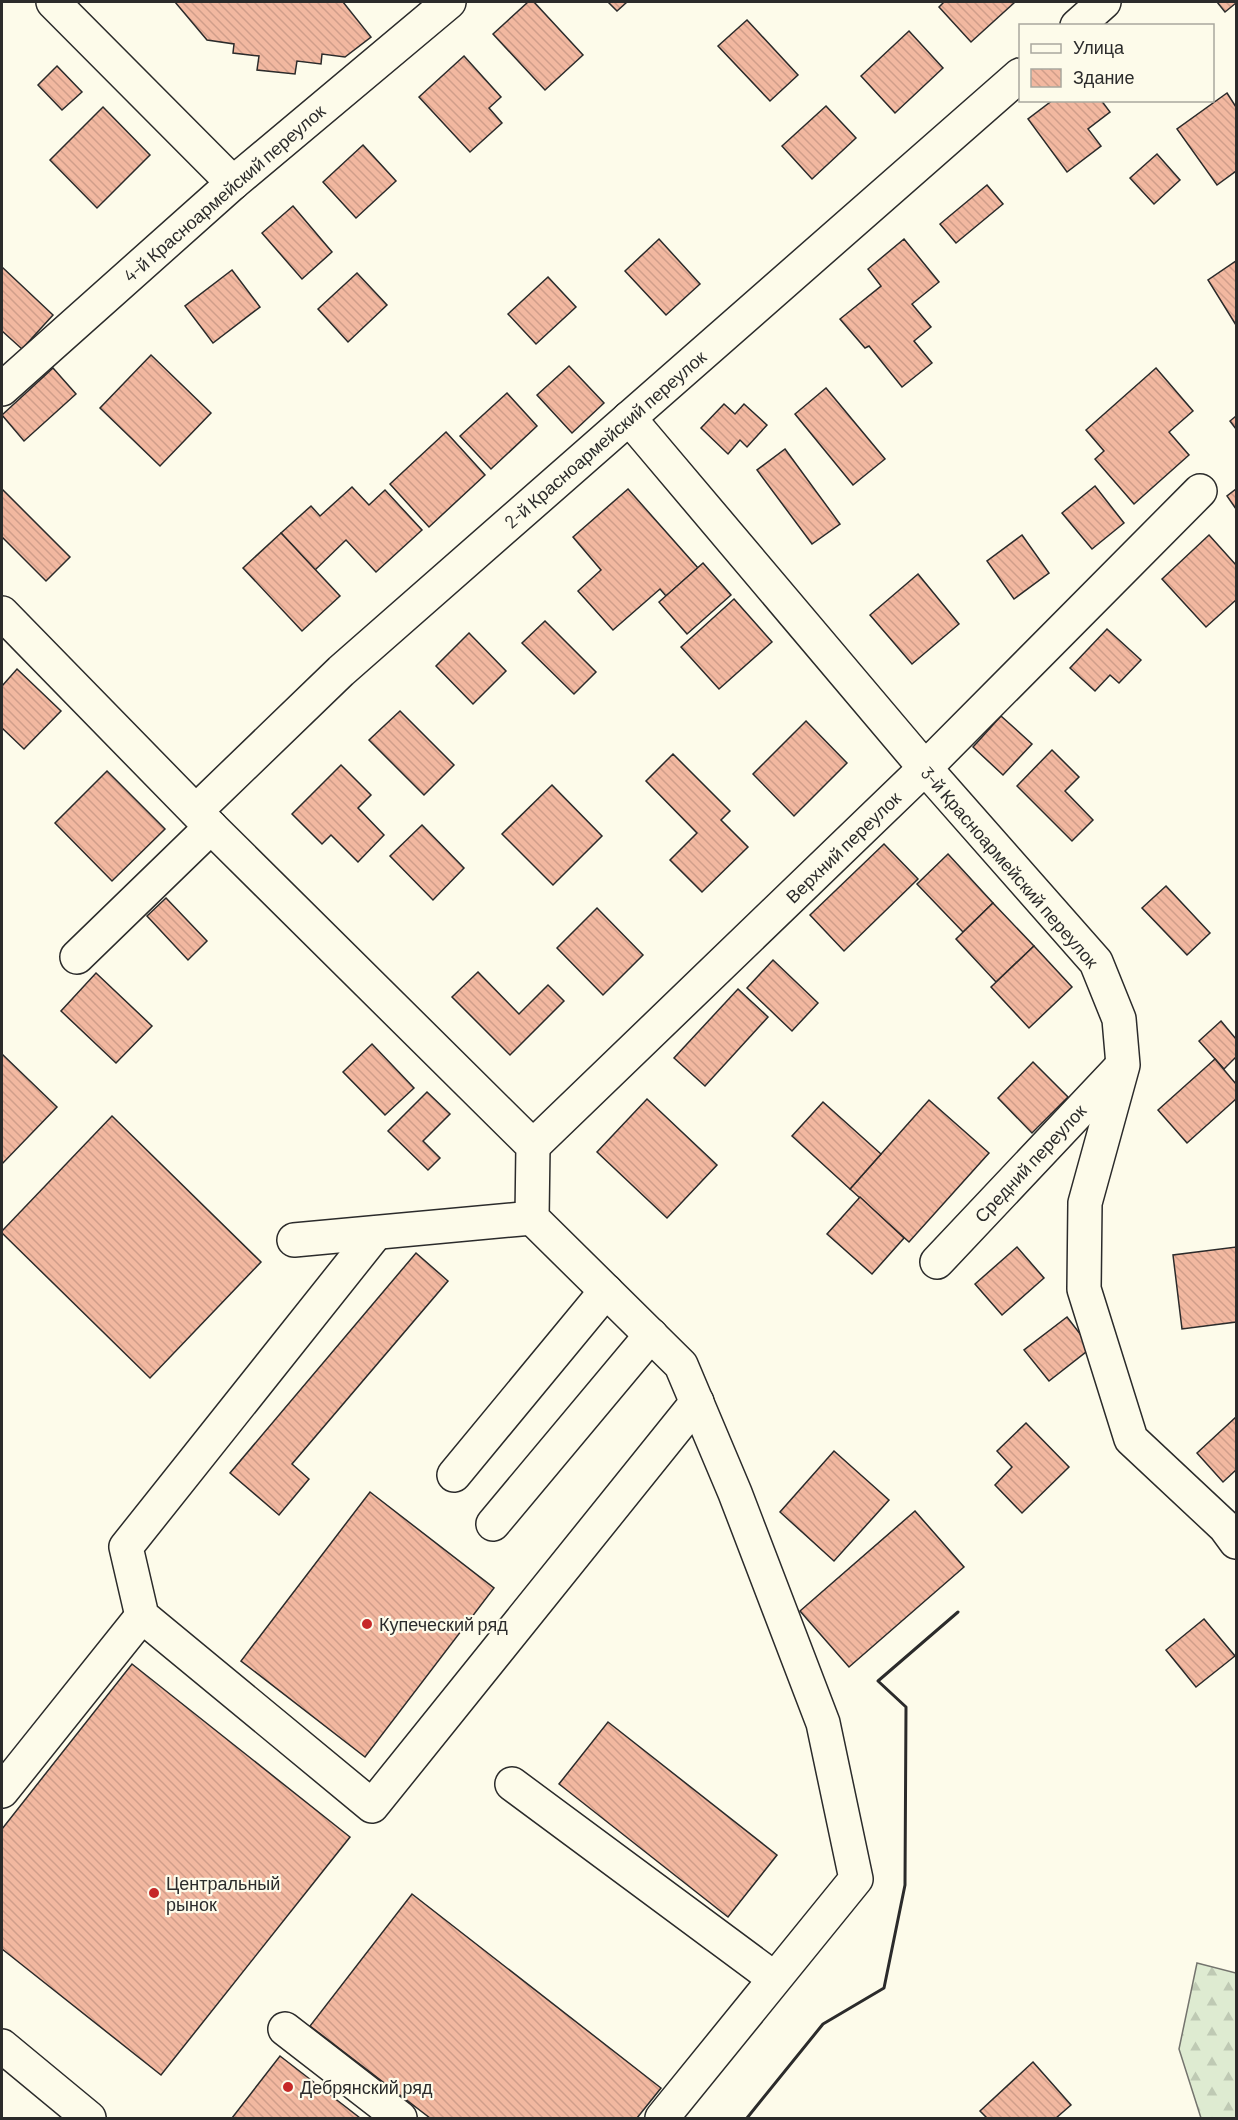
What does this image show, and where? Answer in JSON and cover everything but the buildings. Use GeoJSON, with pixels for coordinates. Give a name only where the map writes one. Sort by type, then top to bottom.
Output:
{"type":"FeatureCollection","features":[{"type":"Feature","properties":{"kind":"street"},"geometry":{"type":"LineString","coordinates":[[52,2],[233,183]]}},
{"type":"Feature","properties":{"kind":"street","name":"4-й Красноармейский переулок"},"geometry":{"type":"LineString","coordinates":[[2,389],[233,183],[449,2]]}},
{"type":"Feature","properties":{"kind":"street"},"geometry":{"type":"LineString","coordinates":[[1079,24],[1104,2]]}},
{"type":"Feature","properties":{"kind":"street","name":"2-й Красноармейский переулок"},"geometry":{"type":"LineString","coordinates":[[77,957],[341,671],[1019,76]]}},
{"type":"Feature","properties":{"kind":"street","name":"3-й Красноармейский переулок"},"geometry":{"type":"LineString","coordinates":[[629,418],[925,768],[1096,962],[1119,1019],[1123,1065],[1085,1203],[1084,1289],[1131,1439],[1232,1529]]}},
{"type":"Feature","properties":{"kind":"street","name":"Верхний переулок"},"geometry":{"type":"LineString","coordinates":[[533,1146],[925,768],[1200,491]]}},
{"type":"Feature","properties":{"kind":"street"},"geometry":{"type":"LineString","coordinates":[[2,613],[204,819],[533,1146],[532,1218],[681,1365],[735,1494],[823,1723],[856,1879],[662,2118]]}},
{"type":"Feature","properties":{"kind":"street","name":"Средний переулок"},"geometry":{"type":"LineString","coordinates":[[937,1262],[1123,1065]]}},
{"type":"Feature","properties":{"kind":"street"},"geometry":{"type":"LineString","coordinates":[[294,1240],[532,1218]]}},
{"type":"Feature","properties":{"kind":"street"},"geometry":{"type":"LineString","coordinates":[[376,1233],[126,1546],[142,1616],[372,1806],[697,1402]]}},
{"type":"Feature","properties":{"kind":"street"},"geometry":{"type":"LineString","coordinates":[[454,1475],[606,1291]]}},
{"type":"Feature","properties":{"kind":"street"},"geometry":{"type":"LineString","coordinates":[[493,1524],[651,1335]]}},
{"type":"Feature","properties":{"kind":"street"},"geometry":{"type":"LineString","coordinates":[[2,1791],[142,1616]]}},
{"type":"Feature","properties":{"kind":"street"},"geometry":{"type":"LineString","coordinates":[[512,1784],[767,1973]]}},
{"type":"Feature","properties":{"kind":"street"},"geometry":{"type":"LineString","coordinates":[[285,2029],[400,2118]]}},
{"type":"Feature","properties":{"kind":"street"},"geometry":{"type":"LineString","coordinates":[[2,2046],[89,2118]]}},
{"type":"Feature","properties":{"kind":"green space"},"geometry":{"type":"Polygon","coordinates":[[[1197,1963],[1236,1973],[1236,2118],[1201,2118],[1179,2049],[1197,1963]]]}},
{"type":"Feature","properties":{"kind":"wall"},"geometry":{"type":"LineString","coordinates":[[747,2118],[823,2024],[884,1988],[905,1885],[906,1707],[878,1681],[958,1612]]}},
{"type":"Feature","properties":{"kind":"place","name":"Купеческий ряд"},"geometry":{"type":"Point","coordinates":[367,1624]}},
{"type":"Feature","properties":{"kind":"place","name":"Центральный рынок"},"geometry":{"type":"Point","coordinates":[154,1893]}},
{"type":"Feature","properties":{"kind":"place","name":"Дебрянский ряд"},"geometry":{"type":"Point","coordinates":[288,2087]}}]}
